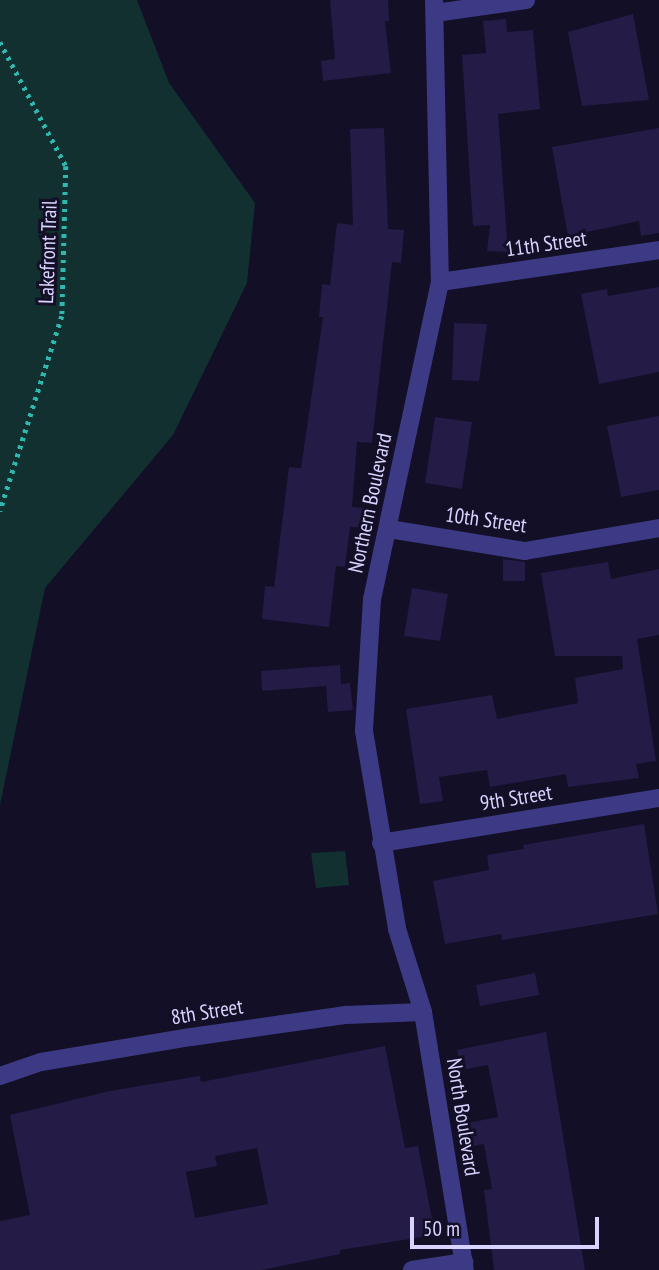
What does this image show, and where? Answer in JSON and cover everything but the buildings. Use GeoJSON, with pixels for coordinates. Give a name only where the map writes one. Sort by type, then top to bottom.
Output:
{"type":"FeatureCollection","features":[{"type":"Feature","properties":{"kind":"street"},"geometry":{"type":"LineString","coordinates":[[435,6],[526,0]]}},
{"type":"Feature","properties":{"kind":"street","name":"Northern Boulevard"},"geometry":{"type":"LineString","coordinates":[[423,1012],[397,929],[364,731],[372,599],[440,282],[435,6]]}},
{"type":"Feature","properties":{"kind":"street","name":"11th Street"},"geometry":{"type":"LineString","coordinates":[[440,282],[659,250]]}},
{"type":"Feature","properties":{"kind":"street","name":"10th Street"},"geometry":{"type":"LineString","coordinates":[[389,529],[526,551],[659,528]]}},
{"type":"Feature","properties":{"kind":"street","name":"9th Street"},"geometry":{"type":"LineString","coordinates":[[381,844],[659,798]]}},
{"type":"Feature","properties":{"kind":"street","name":"8th Street"},"geometry":{"type":"LineString","coordinates":[[0,1076],[41,1062],[191,1037],[346,1015],[423,1012]]}},
{"type":"Feature","properties":{"kind":"street","name":"North Boulevard"},"geometry":{"type":"LineString","coordinates":[[423,1012],[464,1266]]}},
{"type":"Feature","properties":{"kind":"street"},"geometry":{"type":"LineString","coordinates":[[412,1270],[464,1266]]}},
{"type":"Feature","properties":{"kind":"path","name":"Lakefront Trail"},"geometry":{"type":"LineString","coordinates":[[0,42],[66,166],[62,316],[0,512]]}},
{"type":"Feature","properties":{"kind":"green space"},"geometry":{"type":"Polygon","coordinates":[[[0,0],[137,0],[169,83],[255,203],[247,283],[173,435],[45,588],[0,805],[0,0]]]}},
{"type":"Feature","properties":{"kind":"green space"},"geometry":{"type":"Polygon","coordinates":[[[345,851],[349,885],[316,888],[311,853],[345,851]]]}}]}
